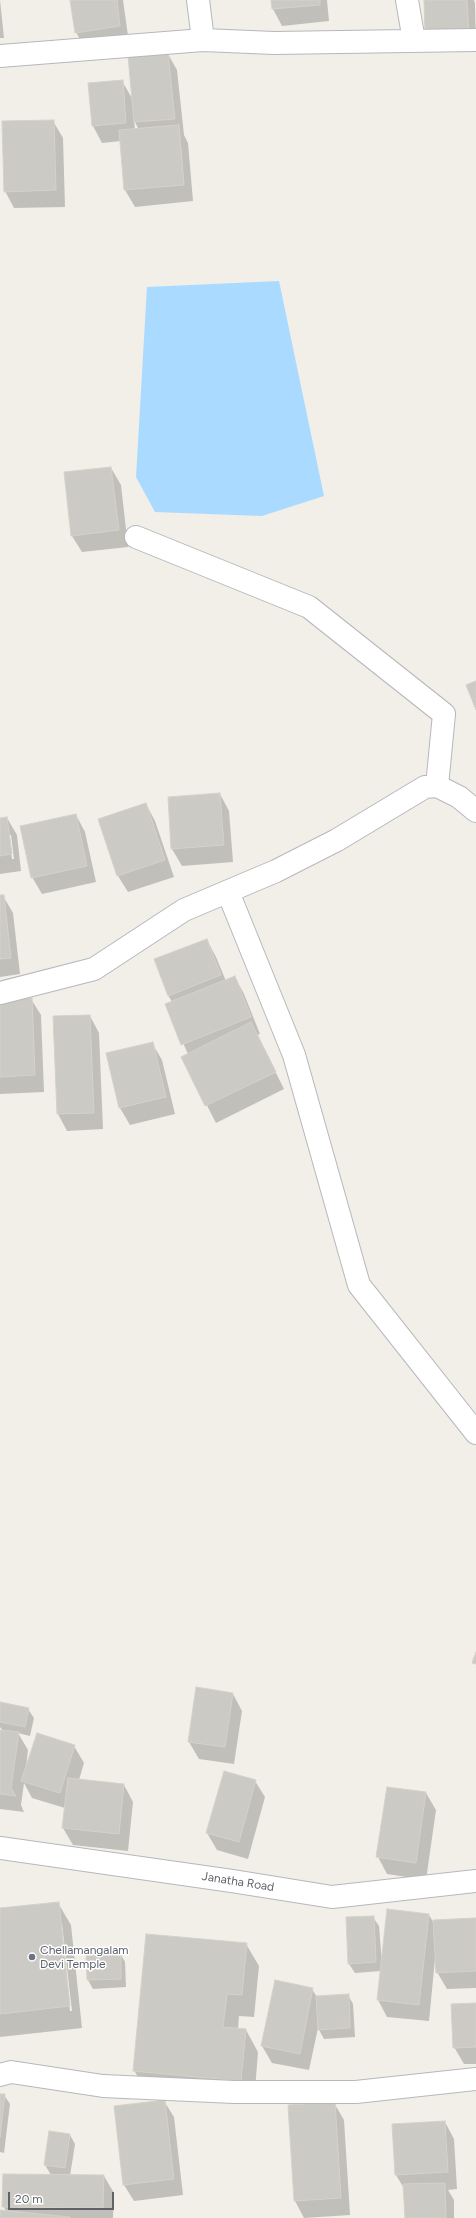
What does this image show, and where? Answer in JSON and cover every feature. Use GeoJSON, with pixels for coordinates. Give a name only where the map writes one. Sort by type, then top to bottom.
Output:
{"type":"FeatureCollection","features":[{"type":"Feature","properties":{"kind":"street"},"geometry":{"type":"LineString","coordinates":[[198,0],[203,40]]}},
{"type":"Feature","properties":{"kind":"street"},"geometry":{"type":"LineString","coordinates":[[407,0],[414,41]]}},
{"type":"Feature","properties":{"kind":"street"},"geometry":{"type":"LineString","coordinates":[[0,56],[203,40],[274,43],[476,40]]}},
{"type":"Feature","properties":{"kind":"street"},"geometry":{"type":"LineString","coordinates":[[136,537],[309,607],[444,714],[437,786]]}},
{"type":"Feature","properties":{"kind":"street"},"geometry":{"type":"LineString","coordinates":[[0,993],[94,969],[184,910],[276,872],[337,840],[425,787],[437,786],[467,793],[476,811]]}},
{"type":"Feature","properties":{"kind":"street"},"geometry":{"type":"LineString","coordinates":[[228,892],[294,1055],[359,1285],[476,1437]]}},
{"type":"Feature","properties":{"kind":"street","name":"Janatha Road"},"geometry":{"type":"LineString","coordinates":[[0,1848],[232,1881],[332,1897],[476,1881]]}},
{"type":"Feature","properties":{"kind":"street"},"geometry":{"type":"LineString","coordinates":[[0,2075],[10,2072],[103,2086],[234,2092],[356,2092],[476,2079]]}},
{"type":"Feature","properties":{"kind":"water"},"geometry":{"type":"Polygon","coordinates":[[[279,281],[324,496],[262,516],[155,512],[136,477],[147,287],[279,281]]]}},
{"type":"Feature","properties":{"kind":"building"},"geometry":{"type":"Polygon","coordinates":[[[70,0],[117,0],[120,26],[75,33],[70,0]]]}},
{"type":"Feature","properties":{"kind":"building"},"geometry":{"type":"Polygon","coordinates":[[[271,0],[320,0],[320,5],[272,9],[271,0]]]}},
{"type":"Feature","properties":{"kind":"building"},"geometry":{"type":"Polygon","coordinates":[[[424,0],[467,0],[469,32],[425,34],[424,0]]]}},
{"type":"Feature","properties":{"kind":"building"},"geometry":{"type":"Polygon","coordinates":[[[168,53],[175,119],[134,122],[128,56],[168,53]]]}},
{"type":"Feature","properties":{"kind":"building"},"geometry":{"type":"Polygon","coordinates":[[[123,80],[126,123],[92,126],[88,83],[123,80]]]}},
{"type":"Feature","properties":{"kind":"building"},"geometry":{"type":"Polygon","coordinates":[[[54,120],[56,190],[4,192],[2,121],[54,120]]]}},
{"type":"Feature","properties":{"kind":"building"},"geometry":{"type":"Polygon","coordinates":[[[179,125],[184,185],[124,190],[119,130],[179,125]]]}},
{"type":"Feature","properties":{"kind":"building"},"geometry":{"type":"Polygon","coordinates":[[[111,467],[119,530],[71,536],[64,472],[111,467]]]}},
{"type":"Feature","properties":{"kind":"building"},"geometry":{"type":"Polygon","coordinates":[[[476,681],[476,710],[466,685],[476,681]]]}},
{"type":"Feature","properties":{"kind":"building"},"geometry":{"type":"Polygon","coordinates":[[[220,793],[224,845],[171,849],[168,797],[220,793]]]}},
{"type":"Feature","properties":{"kind":"building"},"geometry":{"type":"Polygon","coordinates":[[[146,803],[165,860],[117,876],[98,819],[146,803]]]}},
{"type":"Feature","properties":{"kind":"building"},"geometry":{"type":"Polygon","coordinates":[[[76,814],[87,866],[31,878],[20,826],[76,814]]]}},
{"type":"Feature","properties":{"kind":"building"},"geometry":{"type":"Polygon","coordinates":[[[7,817],[12,854],[0,856],[0,818],[7,817]]]}},
{"type":"Feature","properties":{"kind":"building"},"geometry":{"type":"Polygon","coordinates":[[[0,895],[4,895],[11,958],[0,959],[0,895]]]}},
{"type":"Feature","properties":{"kind":"building"},"geometry":{"type":"Polygon","coordinates":[[[207,939],[221,975],[168,996],[154,959],[207,939]]]}},
{"type":"Feature","properties":{"kind":"building"},"geometry":{"type":"Polygon","coordinates":[[[235,976],[251,1017],[181,1045],[165,1004],[235,976]]]}},
{"type":"Feature","properties":{"kind":"building"},"geometry":{"type":"Polygon","coordinates":[[[32,998],[35,1075],[0,1077],[0,999],[32,998]]]}},
{"type":"Feature","properties":{"kind":"building"},"geometry":{"type":"Polygon","coordinates":[[[90,1015],[94,1113],[57,1114],[53,1016],[90,1015]]]}},
{"type":"Feature","properties":{"kind":"building"},"geometry":{"type":"Polygon","coordinates":[[[251,1022],[276,1072],[205,1106],[181,1057],[251,1022]]]}},
{"type":"Feature","properties":{"kind":"building"},"geometry":{"type":"Polygon","coordinates":[[[153,1042],[166,1097],[119,1108],[106,1053],[153,1042]]]}},
{"type":"Feature","properties":{"kind":"building"},"geometry":{"type":"Polygon","coordinates":[[[476,1652],[476,1664],[472,1663],[476,1652]]]}},
{"type":"Feature","properties":{"kind":"building"},"geometry":{"type":"Polygon","coordinates":[[[196,1687],[233,1693],[225,1747],[188,1742],[196,1687]]]}},
{"type":"Feature","properties":{"kind":"building"},"geometry":{"type":"Polygon","coordinates":[[[0,1702],[29,1708],[25,1727],[0,1722],[0,1702]]]}},
{"type":"Feature","properties":{"kind":"building"},"geometry":{"type":"Polygon","coordinates":[[[0,1730],[19,1732],[11,1788],[16,1796],[0,1794],[0,1730]]]}},
{"type":"Feature","properties":{"kind":"building"},"geometry":{"type":"Polygon","coordinates":[[[37,1733],[75,1745],[60,1793],[21,1781],[37,1733]]]}},
{"type":"Feature","properties":{"kind":"building"},"geometry":{"type":"Polygon","coordinates":[[[224,1771],[256,1780],[239,1842],[206,1833],[224,1771]]]}},
{"type":"Feature","properties":{"kind":"building"},"geometry":{"type":"Polygon","coordinates":[[[68,1778],[124,1784],[119,1834],[62,1828],[68,1778]]]}},
{"type":"Feature","properties":{"kind":"building"},"geometry":{"type":"Polygon","coordinates":[[[387,1787],[426,1792],[416,1863],[376,1857],[387,1787]]]}},
{"type":"Feature","properties":{"kind":"building","name":"Chellamangalam Devi Temple"},"geometry":{"type":"Polygon","coordinates":[[[59,1902],[70,2006],[0,2014],[0,1908],[59,1902]]]}},
{"type":"Feature","properties":{"kind":"building"},"geometry":{"type":"Polygon","coordinates":[[[387,1909],[429,1914],[419,2005],[377,2000],[387,1909]]]}},
{"type":"Feature","properties":{"kind":"building"},"geometry":{"type":"Polygon","coordinates":[[[374,1916],[376,1962],[348,1964],[346,1917],[374,1916]]]}},
{"type":"Feature","properties":{"kind":"building"},"geometry":{"type":"Polygon","coordinates":[[[476,1918],[476,1971],[436,1973],[433,1920],[476,1918]]]}},
{"type":"Feature","properties":{"kind":"building"},"geometry":{"type":"Polygon","coordinates":[[[146,1934],[247,1943],[242,1995],[227,1994],[223,2027],[246,2029],[241,2081],[133,2071],[146,1934]]]}},
{"type":"Feature","properties":{"kind":"building"},"geometry":{"type":"Polygon","coordinates":[[[121,1952],[121,1979],[87,1980],[86,1953],[121,1952]]]}},
{"type":"Feature","properties":{"kind":"building"},"geometry":{"type":"Polygon","coordinates":[[[275,1980],[313,1988],[300,2054],[261,2046],[275,1980]]]}},
{"type":"Feature","properties":{"kind":"building"},"geometry":{"type":"Polygon","coordinates":[[[349,1994],[350,2028],[318,2030],[316,1996],[349,1994]]]}},
{"type":"Feature","properties":{"kind":"building"},"geometry":{"type":"Polygon","coordinates":[[[476,2003],[476,2047],[453,2048],[451,2004],[476,2003]]]}},
{"type":"Feature","properties":{"kind":"building"},"geometry":{"type":"Polygon","coordinates":[[[0,2094],[5,2094],[0,2138],[0,2094]]]}},
{"type":"Feature","properties":{"kind":"building"},"geometry":{"type":"Polygon","coordinates":[[[165,2100],[174,2179],[123,2185],[114,2106],[165,2100]]]}},
{"type":"Feature","properties":{"kind":"building"},"geometry":{"type":"Polygon","coordinates":[[[335,2102],[341,2198],[294,2201],[288,2105],[335,2102]]]}},
{"type":"Feature","properties":{"kind":"building"},"geometry":{"type":"Polygon","coordinates":[[[445,2121],[448,2172],[395,2175],[392,2124],[445,2121]]]}},
{"type":"Feature","properties":{"kind":"building"},"geometry":{"type":"Polygon","coordinates":[[[49,2131],[70,2134],[65,2168],[44,2165],[49,2131]]]}},
{"type":"Feature","properties":{"kind":"building"},"geometry":{"type":"Polygon","coordinates":[[[3,2174],[104,2175],[103,2208],[2,2207],[3,2174]]]}},
{"type":"Feature","properties":{"kind":"building"},"geometry":{"type":"Polygon","coordinates":[[[445,2183],[446,2218],[405,2218],[403,2184],[445,2183]]]}},
{"type":"Feature","properties":{"kind":"building"},"geometry":{"type":"Polygon","coordinates":[[[0,2210],[70,2217],[70,2218],[0,2218],[0,2210]]]}},
{"type":"Feature","properties":{"kind":"place","name":"Chellamangalam Devi Temple"},"geometry":{"type":"Point","coordinates":[32,1957]}}]}
